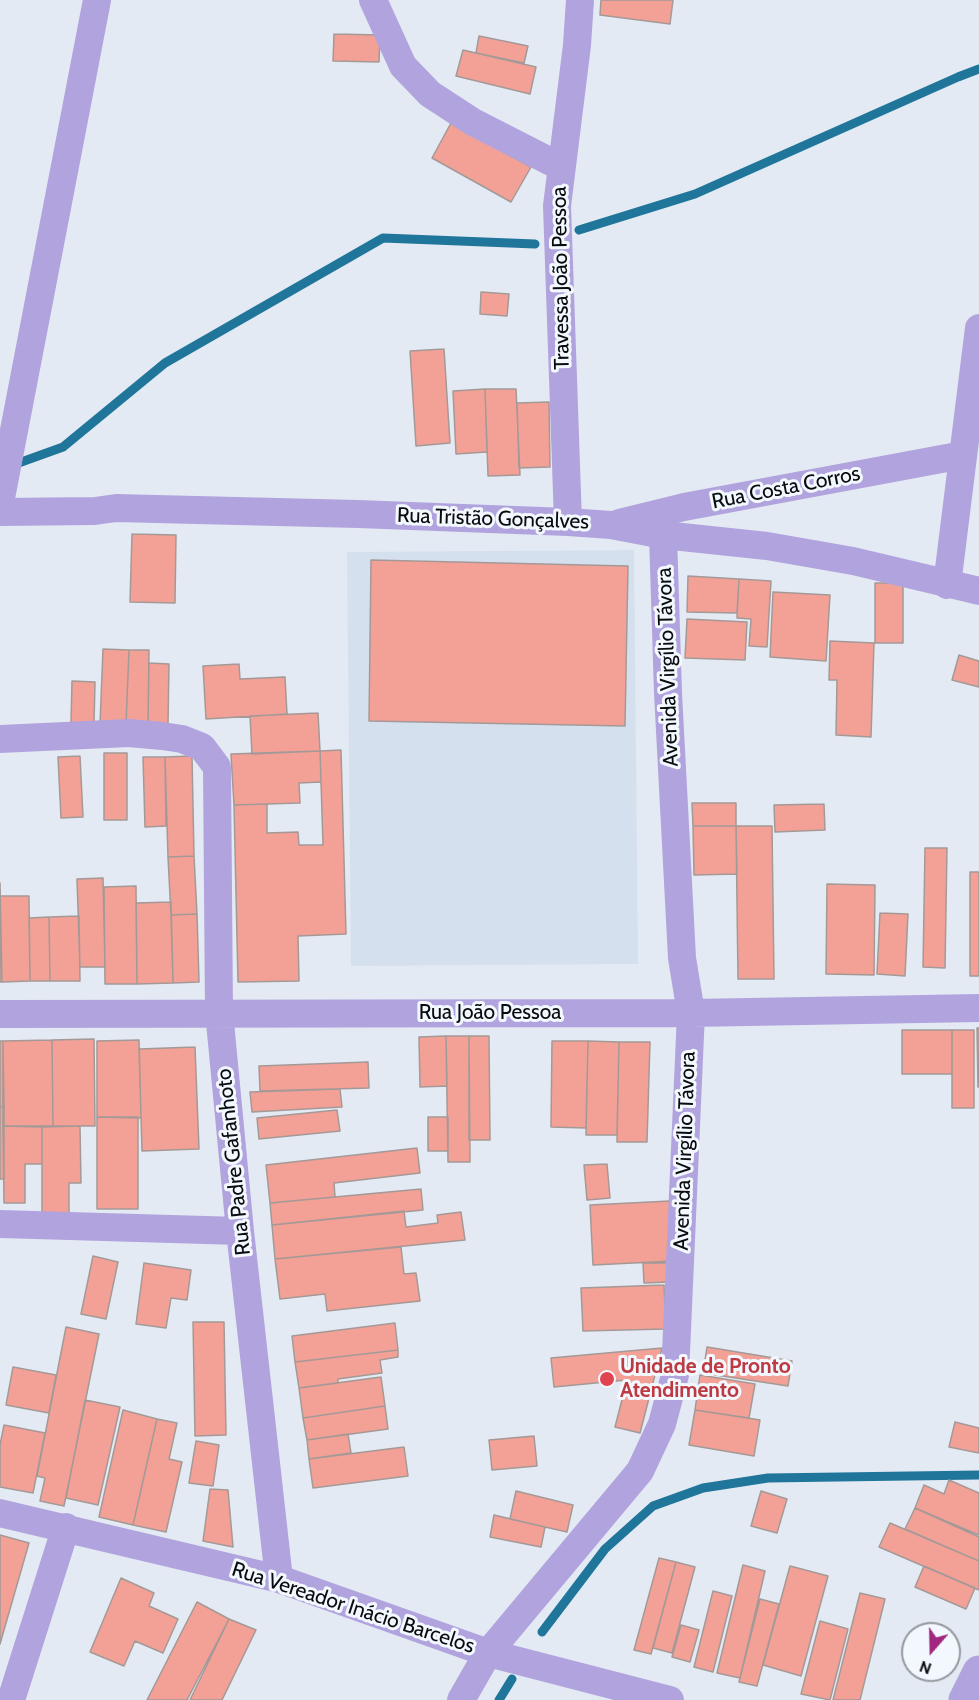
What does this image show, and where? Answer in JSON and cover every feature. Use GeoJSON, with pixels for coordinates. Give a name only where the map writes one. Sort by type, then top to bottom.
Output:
{"type":"FeatureCollection","features":[{"type":"Feature","properties":{"kind":"street"},"geometry":{"type":"LineString","coordinates":[[0,503],[97,0]]}},
{"type":"Feature","properties":{"kind":"street"},"geometry":{"type":"LineString","coordinates":[[373,0],[403,66],[421,86],[473,122],[561,167]]}},
{"type":"Feature","properties":{"kind":"street","name":"Travessa João Pessoa"},"geometry":{"type":"LineString","coordinates":[[568,522],[557,206],[577,45],[580,0]]}},
{"type":"Feature","properties":{"kind":"street"},"geometry":{"type":"LineString","coordinates":[[947,585],[979,328]]}},
{"type":"Feature","properties":{"kind":"street","name":"Rua Costa Corros"},"geometry":{"type":"LineString","coordinates":[[611,525],[684,507],[963,455]]}},
{"type":"Feature","properties":{"kind":"street","name":"Rua Tristão Gonçalves"},"geometry":{"type":"LineString","coordinates":[[0,512],[95,511],[116,508],[358,514],[611,525],[663,535],[767,546],[853,561],[979,591]]}},
{"type":"Feature","properties":{"kind":"street","name":"Avenida Virgílio Távora"},"geometry":{"type":"LineString","coordinates":[[461,1700],[488,1653],[640,1471],[662,1424],[675,1375],[691,1013],[682,958],[668,693],[663,535]]}},
{"type":"Feature","properties":{"kind":"street","name":"Rua Padre Gafanhoto"},"geometry":{"type":"LineString","coordinates":[[0,739],[129,733],[183,739],[202,747],[217,767],[219,1012],[240,1231],[279,1579]]}},
{"type":"Feature","properties":{"kind":"street","name":"Rua João Pessoa"},"geometry":{"type":"LineString","coordinates":[[0,1014],[691,1013],[979,1008]]}},
{"type":"Feature","properties":{"kind":"street"},"geometry":{"type":"LineString","coordinates":[[0,1224],[240,1231]]}},
{"type":"Feature","properties":{"kind":"street","name":"Rua Vereador Inácio Barcelos"},"geometry":{"type":"LineString","coordinates":[[0,1513],[279,1579],[488,1653],[670,1700]]}},
{"type":"Feature","properties":{"kind":"street"},"geometry":{"type":"LineString","coordinates":[[11,1700],[66,1527]]}},
{"type":"Feature","properties":{"kind":"street"},"geometry":{"type":"LineString","coordinates":[[965,1700],[979,1672]]}},
{"type":"Feature","properties":{"kind":"shaded area"},"geometry":{"type":"Polygon","coordinates":[[[634,550],[638,964],[351,966],[347,552],[634,550]]]}},
{"type":"Feature","properties":{"kind":"building"},"geometry":{"type":"Polygon","coordinates":[[[601,0],[673,0],[670,24],[600,15],[601,0]]]}},
{"type":"Feature","properties":{"kind":"building"},"geometry":{"type":"Polygon","coordinates":[[[334,34],[380,35],[379,62],[333,61],[334,34]]]}},
{"type":"Feature","properties":{"kind":"building"},"geometry":{"type":"Polygon","coordinates":[[[479,36],[528,46],[524,63],[476,53],[479,36]]]}},
{"type":"Feature","properties":{"kind":"building"},"geometry":{"type":"Polygon","coordinates":[[[463,50],[536,67],[530,94],[456,76],[463,50]]]}},
{"type":"Feature","properties":{"kind":"building"},"geometry":{"type":"Polygon","coordinates":[[[451,123],[531,167],[511,202],[432,158],[451,123]]]}},
{"type":"Feature","properties":{"kind":"building"},"geometry":{"type":"Polygon","coordinates":[[[481,292],[509,294],[507,316],[480,314],[481,292]]]}},
{"type":"Feature","properties":{"kind":"building"},"geometry":{"type":"Polygon","coordinates":[[[444,349],[450,443],[416,446],[410,351],[444,349]]]}},
{"type":"Feature","properties":{"kind":"building"},"geometry":{"type":"Polygon","coordinates":[[[485,389],[516,389],[520,475],[488,476],[485,389]]]}},
{"type":"Feature","properties":{"kind":"building"},"geometry":{"type":"Polygon","coordinates":[[[485,389],[487,452],[456,454],[453,391],[485,389]]]}},
{"type":"Feature","properties":{"kind":"building"},"geometry":{"type":"Polygon","coordinates":[[[549,402],[550,467],[519,468],[517,403],[549,402]]]}},
{"type":"Feature","properties":{"kind":"building"},"geometry":{"type":"Polygon","coordinates":[[[132,534],[176,535],[175,603],[130,602],[132,534]]]}},
{"type":"Feature","properties":{"kind":"building"},"geometry":{"type":"Polygon","coordinates":[[[371,560],[628,566],[625,726],[369,721],[371,560]]]}},
{"type":"Feature","properties":{"kind":"building"},"geometry":{"type":"Polygon","coordinates":[[[688,576],[739,579],[737,613],[687,612],[688,576]]]}},
{"type":"Feature","properties":{"kind":"building"},"geometry":{"type":"Polygon","coordinates":[[[739,579],[771,581],[767,647],[749,646],[751,619],[737,618],[739,579]]]}},
{"type":"Feature","properties":{"kind":"building"},"geometry":{"type":"Polygon","coordinates":[[[875,583],[903,583],[903,643],[875,643],[875,583]]]}},
{"type":"Feature","properties":{"kind":"building"},"geometry":{"type":"Polygon","coordinates":[[[773,592],[830,595],[826,661],[770,657],[773,592]]]}},
{"type":"Feature","properties":{"kind":"building"},"geometry":{"type":"Polygon","coordinates":[[[687,619],[747,622],[745,660],[685,658],[687,619]]]}},
{"type":"Feature","properties":{"kind":"building"},"geometry":{"type":"Polygon","coordinates":[[[830,641],[874,643],[871,737],[836,735],[837,680],[829,680],[830,641]]]}},
{"type":"Feature","properties":{"kind":"building"},"geometry":{"type":"Polygon","coordinates":[[[103,649],[129,650],[126,724],[100,724],[103,649]]]}},
{"type":"Feature","properties":{"kind":"building"},"geometry":{"type":"Polygon","coordinates":[[[129,650],[149,650],[148,724],[126,724],[129,650]]]}},
{"type":"Feature","properties":{"kind":"building"},"geometry":{"type":"Polygon","coordinates":[[[959,655],[979,661],[979,687],[952,680],[959,655]]]}},
{"type":"Feature","properties":{"kind":"building"},"geometry":{"type":"Polygon","coordinates":[[[149,663],[169,664],[168,724],[148,724],[149,663]]]}},
{"type":"Feature","properties":{"kind":"building"},"geometry":{"type":"Polygon","coordinates":[[[239,664],[240,679],[285,677],[287,714],[206,719],[203,666],[239,664]]]}},
{"type":"Feature","properties":{"kind":"building"},"geometry":{"type":"Polygon","coordinates":[[[72,681],[95,682],[94,724],[71,723],[72,681]]]}},
{"type":"Feature","properties":{"kind":"building"},"geometry":{"type":"Polygon","coordinates":[[[318,713],[320,751],[252,754],[250,716],[318,713]]]}},
{"type":"Feature","properties":{"kind":"building"},"geometry":{"type":"Polygon","coordinates":[[[341,750],[346,934],[298,936],[299,981],[238,982],[234,805],[267,804],[267,833],[298,832],[299,845],[323,845],[320,751],[341,750]]]}},
{"type":"Feature","properties":{"kind":"building"},"geometry":{"type":"Polygon","coordinates":[[[320,751],[321,782],[299,783],[300,803],[234,805],[231,754],[320,751]]]}},
{"type":"Feature","properties":{"kind":"building"},"geometry":{"type":"Polygon","coordinates":[[[104,753],[127,753],[127,820],[104,820],[104,753]]]}},
{"type":"Feature","properties":{"kind":"building"},"geometry":{"type":"Polygon","coordinates":[[[80,756],[83,817],[61,818],[58,757],[80,756]]]}},
{"type":"Feature","properties":{"kind":"building"},"geometry":{"type":"Polygon","coordinates":[[[192,756],[194,856],[168,857],[165,757],[192,756]]]}},
{"type":"Feature","properties":{"kind":"building"},"geometry":{"type":"Polygon","coordinates":[[[143,757],[165,757],[166,826],[145,827],[143,757]]]}},
{"type":"Feature","properties":{"kind":"building"},"geometry":{"type":"Polygon","coordinates":[[[692,803],[736,803],[736,826],[693,826],[692,803]]]}},
{"type":"Feature","properties":{"kind":"building"},"geometry":{"type":"Polygon","coordinates":[[[824,804],[825,830],[775,832],[774,805],[824,804]]]}},
{"type":"Feature","properties":{"kind":"building"},"geometry":{"type":"Polygon","coordinates":[[[693,826],[736,826],[737,874],[694,875],[693,826]]]}},
{"type":"Feature","properties":{"kind":"building"},"geometry":{"type":"Polygon","coordinates":[[[736,826],[772,826],[774,979],[738,979],[736,826]]]}},
{"type":"Feature","properties":{"kind":"building"},"geometry":{"type":"Polygon","coordinates":[[[925,848],[947,848],[945,968],[923,967],[925,848]]]}},
{"type":"Feature","properties":{"kind":"building"},"geometry":{"type":"Polygon","coordinates":[[[194,856],[197,914],[171,915],[168,857],[194,856]]]}},
{"type":"Feature","properties":{"kind":"building"},"geometry":{"type":"Polygon","coordinates":[[[970,872],[979,872],[979,976],[970,976],[970,872]]]}},
{"type":"Feature","properties":{"kind":"building"},"geometry":{"type":"Polygon","coordinates":[[[103,878],[105,967],[80,967],[77,879],[103,878]]]}},
{"type":"Feature","properties":{"kind":"building"},"geometry":{"type":"Polygon","coordinates":[[[0,883],[2,982],[0,982],[0,883]]]}},
{"type":"Feature","properties":{"kind":"building"},"geometry":{"type":"Polygon","coordinates":[[[827,884],[875,885],[874,975],[826,974],[827,884]]]}},
{"type":"Feature","properties":{"kind":"building"},"geometry":{"type":"Polygon","coordinates":[[[136,886],[137,984],[105,984],[104,887],[136,886]]]}},
{"type":"Feature","properties":{"kind":"building"},"geometry":{"type":"Polygon","coordinates":[[[0,896],[29,896],[30,981],[2,982],[0,896]]]}},
{"type":"Feature","properties":{"kind":"building"},"geometry":{"type":"Polygon","coordinates":[[[171,902],[173,983],[137,984],[136,903],[171,902]]]}},
{"type":"Feature","properties":{"kind":"building"},"geometry":{"type":"Polygon","coordinates":[[[880,913],[908,914],[905,976],[877,974],[880,913]]]}},
{"type":"Feature","properties":{"kind":"building"},"geometry":{"type":"Polygon","coordinates":[[[197,914],[199,982],[173,983],[171,915],[197,914]]]}},
{"type":"Feature","properties":{"kind":"building"},"geometry":{"type":"Polygon","coordinates":[[[79,916],[80,981],[50,981],[49,917],[79,916]]]}},
{"type":"Feature","properties":{"kind":"building"},"geometry":{"type":"Polygon","coordinates":[[[49,917],[50,981],[30,981],[29,918],[49,917]]]}},
{"type":"Feature","properties":{"kind":"building"},"geometry":{"type":"Polygon","coordinates":[[[977,1028],[979,1028],[979,1087],[978,1087],[977,1028]]]}},
{"type":"Feature","properties":{"kind":"building"},"geometry":{"type":"Polygon","coordinates":[[[902,1030],[952,1030],[952,1074],[902,1074],[902,1030]]]}},
{"type":"Feature","properties":{"kind":"building"},"geometry":{"type":"Polygon","coordinates":[[[952,1030],[974,1030],[974,1108],[952,1108],[952,1030]]]}},
{"type":"Feature","properties":{"kind":"building"},"geometry":{"type":"Polygon","coordinates":[[[446,1036],[469,1036],[470,1162],[448,1162],[446,1036]]]}},
{"type":"Feature","properties":{"kind":"building"},"geometry":{"type":"Polygon","coordinates":[[[446,1036],[447,1086],[420,1087],[419,1037],[446,1036]]]}},
{"type":"Feature","properties":{"kind":"building"},"geometry":{"type":"Polygon","coordinates":[[[469,1036],[489,1036],[490,1140],[469,1140],[469,1036]]]}},
{"type":"Feature","properties":{"kind":"building"},"geometry":{"type":"Polygon","coordinates":[[[94,1039],[95,1126],[53,1126],[52,1040],[94,1039]]]}},
{"type":"Feature","properties":{"kind":"building"},"geometry":{"type":"Polygon","coordinates":[[[52,1040],[53,1126],[3,1126],[3,1041],[52,1040]]]}},
{"type":"Feature","properties":{"kind":"building"},"geometry":{"type":"Polygon","coordinates":[[[139,1040],[141,1118],[97,1117],[97,1041],[139,1040]]]}},
{"type":"Feature","properties":{"kind":"building"},"geometry":{"type":"Polygon","coordinates":[[[0,1041],[3,1041],[4,1107],[0,1107],[0,1041]]]}},
{"type":"Feature","properties":{"kind":"building"},"geometry":{"type":"Polygon","coordinates":[[[552,1041],[588,1041],[586,1128],[551,1127],[552,1041]]]}},
{"type":"Feature","properties":{"kind":"building"},"geometry":{"type":"Polygon","coordinates":[[[588,1041],[619,1042],[617,1135],[586,1135],[588,1041]]]}},
{"type":"Feature","properties":{"kind":"building"},"geometry":{"type":"Polygon","coordinates":[[[619,1042],[650,1042],[647,1142],[617,1142],[619,1042]]]}},
{"type":"Feature","properties":{"kind":"building"},"geometry":{"type":"Polygon","coordinates":[[[195,1047],[199,1149],[142,1151],[139,1049],[195,1047]]]}},
{"type":"Feature","properties":{"kind":"building"},"geometry":{"type":"Polygon","coordinates":[[[368,1062],[369,1088],[260,1091],[259,1066],[368,1062]]]}},
{"type":"Feature","properties":{"kind":"building"},"geometry":{"type":"Polygon","coordinates":[[[340,1089],[342,1107],[252,1112],[250,1092],[340,1089]]]}},
{"type":"Feature","properties":{"kind":"building"},"geometry":{"type":"Polygon","coordinates":[[[0,1107],[4,1107],[4,1179],[0,1179],[0,1107]]]}},
{"type":"Feature","properties":{"kind":"building"},"geometry":{"type":"Polygon","coordinates":[[[337,1110],[340,1131],[259,1139],[257,1118],[337,1110]]]}},
{"type":"Feature","properties":{"kind":"building"},"geometry":{"type":"Polygon","coordinates":[[[97,1117],[138,1117],[138,1209],[97,1209],[97,1117]]]}},
{"type":"Feature","properties":{"kind":"building"},"geometry":{"type":"Polygon","coordinates":[[[428,1117],[448,1117],[448,1151],[428,1151],[428,1117]]]}},
{"type":"Feature","properties":{"kind":"building"},"geometry":{"type":"Polygon","coordinates":[[[3,1126],[42,1127],[42,1164],[25,1164],[25,1203],[4,1203],[3,1126]]]}},
{"type":"Feature","properties":{"kind":"building"},"geometry":{"type":"Polygon","coordinates":[[[80,1126],[81,1183],[69,1183],[69,1213],[42,1214],[42,1127],[80,1126]]]}},
{"type":"Feature","properties":{"kind":"building"},"geometry":{"type":"Polygon","coordinates":[[[417,1148],[420,1173],[334,1183],[335,1197],[270,1203],[266,1165],[417,1148]]]}},
{"type":"Feature","properties":{"kind":"building"},"geometry":{"type":"Polygon","coordinates":[[[607,1164],[610,1198],[587,1200],[584,1165],[607,1164]]]}},
{"type":"Feature","properties":{"kind":"building"},"geometry":{"type":"Polygon","coordinates":[[[421,1189],[423,1210],[272,1225],[270,1203],[421,1189]]]}},
{"type":"Feature","properties":{"kind":"building"},"geometry":{"type":"Polygon","coordinates":[[[670,1201],[673,1261],[593,1265],[590,1205],[670,1201]]]}},
{"type":"Feature","properties":{"kind":"building"},"geometry":{"type":"Polygon","coordinates":[[[404,1211],[406,1227],[438,1223],[437,1215],[461,1212],[465,1240],[275,1259],[272,1225],[404,1211]]]}},
{"type":"Feature","properties":{"kind":"building"},"geometry":{"type":"Polygon","coordinates":[[[401,1247],[404,1274],[416,1273],[420,1301],[327,1311],[325,1294],[280,1299],[275,1259],[401,1247]]]}},
{"type":"Feature","properties":{"kind":"building"},"geometry":{"type":"Polygon","coordinates":[[[93,1256],[118,1262],[106,1319],[81,1314],[93,1256]]]}},
{"type":"Feature","properties":{"kind":"building"},"geometry":{"type":"Polygon","coordinates":[[[144,1263],[191,1270],[187,1300],[171,1298],[166,1328],[136,1324],[144,1263]]]}},
{"type":"Feature","properties":{"kind":"building"},"geometry":{"type":"Polygon","coordinates":[[[643,1263],[671,1263],[671,1282],[644,1283],[643,1263]]]}},
{"type":"Feature","properties":{"kind":"building"},"geometry":{"type":"Polygon","coordinates":[[[664,1285],[666,1329],[583,1331],[581,1288],[664,1285]]]}},
{"type":"Feature","properties":{"kind":"building"},"geometry":{"type":"Polygon","coordinates":[[[193,1322],[224,1322],[226,1435],[195,1436],[193,1322]]]}},
{"type":"Feature","properties":{"kind":"building"},"geometry":{"type":"Polygon","coordinates":[[[395,1323],[398,1350],[295,1362],[292,1336],[395,1323]]]}},
{"type":"Feature","properties":{"kind":"building"},"geometry":{"type":"Polygon","coordinates":[[[66,1327],[99,1334],[64,1506],[40,1501],[45,1478],[37,1476],[66,1327]]]}},
{"type":"Feature","properties":{"kind":"building"},"geometry":{"type":"Polygon","coordinates":[[[707,1347],[792,1361],[788,1386],[703,1373],[707,1347]]]}},
{"type":"Feature","properties":{"kind":"building"},"geometry":{"type":"Polygon","coordinates":[[[662,1348],[640,1433],[615,1427],[627,1380],[554,1387],[551,1358],[662,1348]]]}},
{"type":"Feature","properties":{"kind":"building"},"geometry":{"type":"Polygon","coordinates":[[[398,1350],[398,1357],[380,1360],[382,1373],[338,1379],[338,1383],[299,1388],[295,1362],[398,1350]]]}},
{"type":"Feature","properties":{"kind":"building"},"geometry":{"type":"Polygon","coordinates":[[[13,1367],[56,1375],[49,1413],[6,1405],[13,1367]]]}},
{"type":"Feature","properties":{"kind":"building"},"geometry":{"type":"Polygon","coordinates":[[[700,1375],[755,1384],[749,1418],[695,1410],[700,1375]]]}},
{"type":"Feature","properties":{"kind":"building"},"geometry":{"type":"Polygon","coordinates":[[[381,1377],[385,1406],[303,1418],[299,1388],[381,1377]]]}},
{"type":"Feature","properties":{"kind":"building"},"geometry":{"type":"Polygon","coordinates":[[[85,1400],[120,1407],[98,1505],[66,1498],[85,1400]]]}},
{"type":"Feature","properties":{"kind":"building"},"geometry":{"type":"Polygon","coordinates":[[[385,1406],[388,1429],[307,1440],[303,1418],[385,1406]]]}},
{"type":"Feature","properties":{"kind":"building"},"geometry":{"type":"Polygon","coordinates":[[[123,1410],[157,1419],[133,1525],[99,1517],[123,1410]]]}},
{"type":"Feature","properties":{"kind":"building"},"geometry":{"type":"Polygon","coordinates":[[[695,1410],[760,1420],[754,1456],[689,1445],[695,1410]]]}},
{"type":"Feature","properties":{"kind":"building"},"geometry":{"type":"Polygon","coordinates":[[[157,1419],[177,1423],[169,1459],[182,1462],[166,1532],[133,1525],[157,1419]]]}},
{"type":"Feature","properties":{"kind":"building"},"geometry":{"type":"Polygon","coordinates":[[[955,1422],[979,1428],[979,1453],[949,1447],[955,1422]]]}},
{"type":"Feature","properties":{"kind":"building"},"geometry":{"type":"Polygon","coordinates":[[[4,1425],[45,1433],[33,1493],[0,1487],[0,1445],[4,1425]]]}},
{"type":"Feature","properties":{"kind":"building"},"geometry":{"type":"Polygon","coordinates":[[[348,1434],[351,1453],[309,1459],[307,1440],[348,1434]]]}},
{"type":"Feature","properties":{"kind":"building"},"geometry":{"type":"Polygon","coordinates":[[[534,1436],[537,1466],[492,1470],[489,1440],[534,1436]]]}},
{"type":"Feature","properties":{"kind":"building"},"geometry":{"type":"Polygon","coordinates":[[[196,1441],[219,1445],[213,1486],[189,1483],[196,1441]]]}},
{"type":"Feature","properties":{"kind":"building"},"geometry":{"type":"Polygon","coordinates":[[[404,1447],[408,1476],[313,1488],[309,1459],[404,1447]]]}},
{"type":"Feature","properties":{"kind":"building"},"geometry":{"type":"Polygon","coordinates":[[[949,1480],[979,1493],[979,1535],[915,1508],[924,1485],[944,1494],[949,1480]]]}},
{"type":"Feature","properties":{"kind":"building"},"geometry":{"type":"Polygon","coordinates":[[[210,1489],[228,1490],[233,1547],[203,1541],[210,1489]]]}},
{"type":"Feature","properties":{"kind":"building"},"geometry":{"type":"Polygon","coordinates":[[[516,1491],[573,1505],[567,1532],[510,1519],[516,1491]]]}},
{"type":"Feature","properties":{"kind":"building"},"geometry":{"type":"Polygon","coordinates":[[[761,1491],[787,1499],[777,1533],[751,1526],[761,1491]]]}},
{"type":"Feature","properties":{"kind":"building"},"geometry":{"type":"Polygon","coordinates":[[[915,1508],[979,1537],[979,1561],[905,1529],[915,1508]]]}},
{"type":"Feature","properties":{"kind":"building"},"geometry":{"type":"Polygon","coordinates":[[[494,1515],[545,1527],[541,1547],[490,1537],[494,1515]]]}},
{"type":"Feature","properties":{"kind":"building"},"geometry":{"type":"Polygon","coordinates":[[[890,1523],[979,1561],[979,1590],[879,1547],[890,1523]]]}},
{"type":"Feature","properties":{"kind":"building"},"geometry":{"type":"Polygon","coordinates":[[[0,1535],[29,1543],[0,1644],[0,1535]]]}},
{"type":"Feature","properties":{"kind":"building"},"geometry":{"type":"Polygon","coordinates":[[[659,1558],[676,1562],[651,1654],[634,1650],[659,1558]]]}},
{"type":"Feature","properties":{"kind":"building"},"geometry":{"type":"Polygon","coordinates":[[[676,1562],[695,1567],[672,1653],[653,1648],[676,1562]]]}},
{"type":"Feature","properties":{"kind":"building"},"geometry":{"type":"Polygon","coordinates":[[[743,1565],[765,1571],[740,1678],[717,1673],[743,1565]]]}},
{"type":"Feature","properties":{"kind":"building"},"geometry":{"type":"Polygon","coordinates":[[[790,1566],[828,1576],[801,1676],[763,1665],[790,1566]]]}},
{"type":"Feature","properties":{"kind":"building"},"geometry":{"type":"Polygon","coordinates":[[[924,1566],[975,1588],[966,1609],[915,1587],[924,1566]]]}},
{"type":"Feature","properties":{"kind":"building"},"geometry":{"type":"Polygon","coordinates":[[[121,1578],[154,1593],[149,1606],[178,1619],[163,1653],[135,1641],[124,1666],[90,1652],[121,1578]]]}},
{"type":"Feature","properties":{"kind":"building"},"geometry":{"type":"Polygon","coordinates":[[[713,1591],[732,1596],[713,1672],[694,1667],[713,1591]]]}},
{"type":"Feature","properties":{"kind":"building"},"geometry":{"type":"Polygon","coordinates":[[[860,1593],[885,1599],[860,1700],[833,1700],[860,1593]]]}},
{"type":"Feature","properties":{"kind":"building"},"geometry":{"type":"Polygon","coordinates":[[[760,1599],[779,1604],[757,1686],[739,1682],[760,1599]]]}},
{"type":"Feature","properties":{"kind":"building"},"geometry":{"type":"Polygon","coordinates":[[[197,1602],[229,1619],[187,1700],[147,1700],[197,1602]]]}},
{"type":"Feature","properties":{"kind":"building"},"geometry":{"type":"Polygon","coordinates":[[[229,1619],[256,1630],[222,1700],[190,1700],[229,1619]]]}},
{"type":"Feature","properties":{"kind":"building"},"geometry":{"type":"Polygon","coordinates":[[[820,1621],[848,1629],[830,1700],[801,1694],[820,1621]]]}},
{"type":"Feature","properties":{"kind":"building"},"geometry":{"type":"Polygon","coordinates":[[[681,1625],[699,1630],[690,1662],[672,1657],[681,1625]]]}},
{"type":"Feature","properties":{"kind":"waterway"},"geometry":{"type":"LineString","coordinates":[[579,230],[695,194],[979,69]]}},
{"type":"Feature","properties":{"kind":"waterway"},"geometry":{"type":"LineString","coordinates":[[13,465],[63,447],[165,363],[383,238],[535,244]]}},
{"type":"Feature","properties":{"kind":"waterway"},"geometry":{"type":"LineString","coordinates":[[542,1632],[605,1549],[653,1506],[703,1488],[768,1478],[979,1475]]}},
{"type":"Feature","properties":{"kind":"waterway"},"geometry":{"type":"LineString","coordinates":[[499,1700],[512,1679]]}},
{"type":"Feature","properties":{"kind":"place","name":"Unidade de Pronto Atendimento"},"geometry":{"type":"Point","coordinates":[607,1379]}}]}
